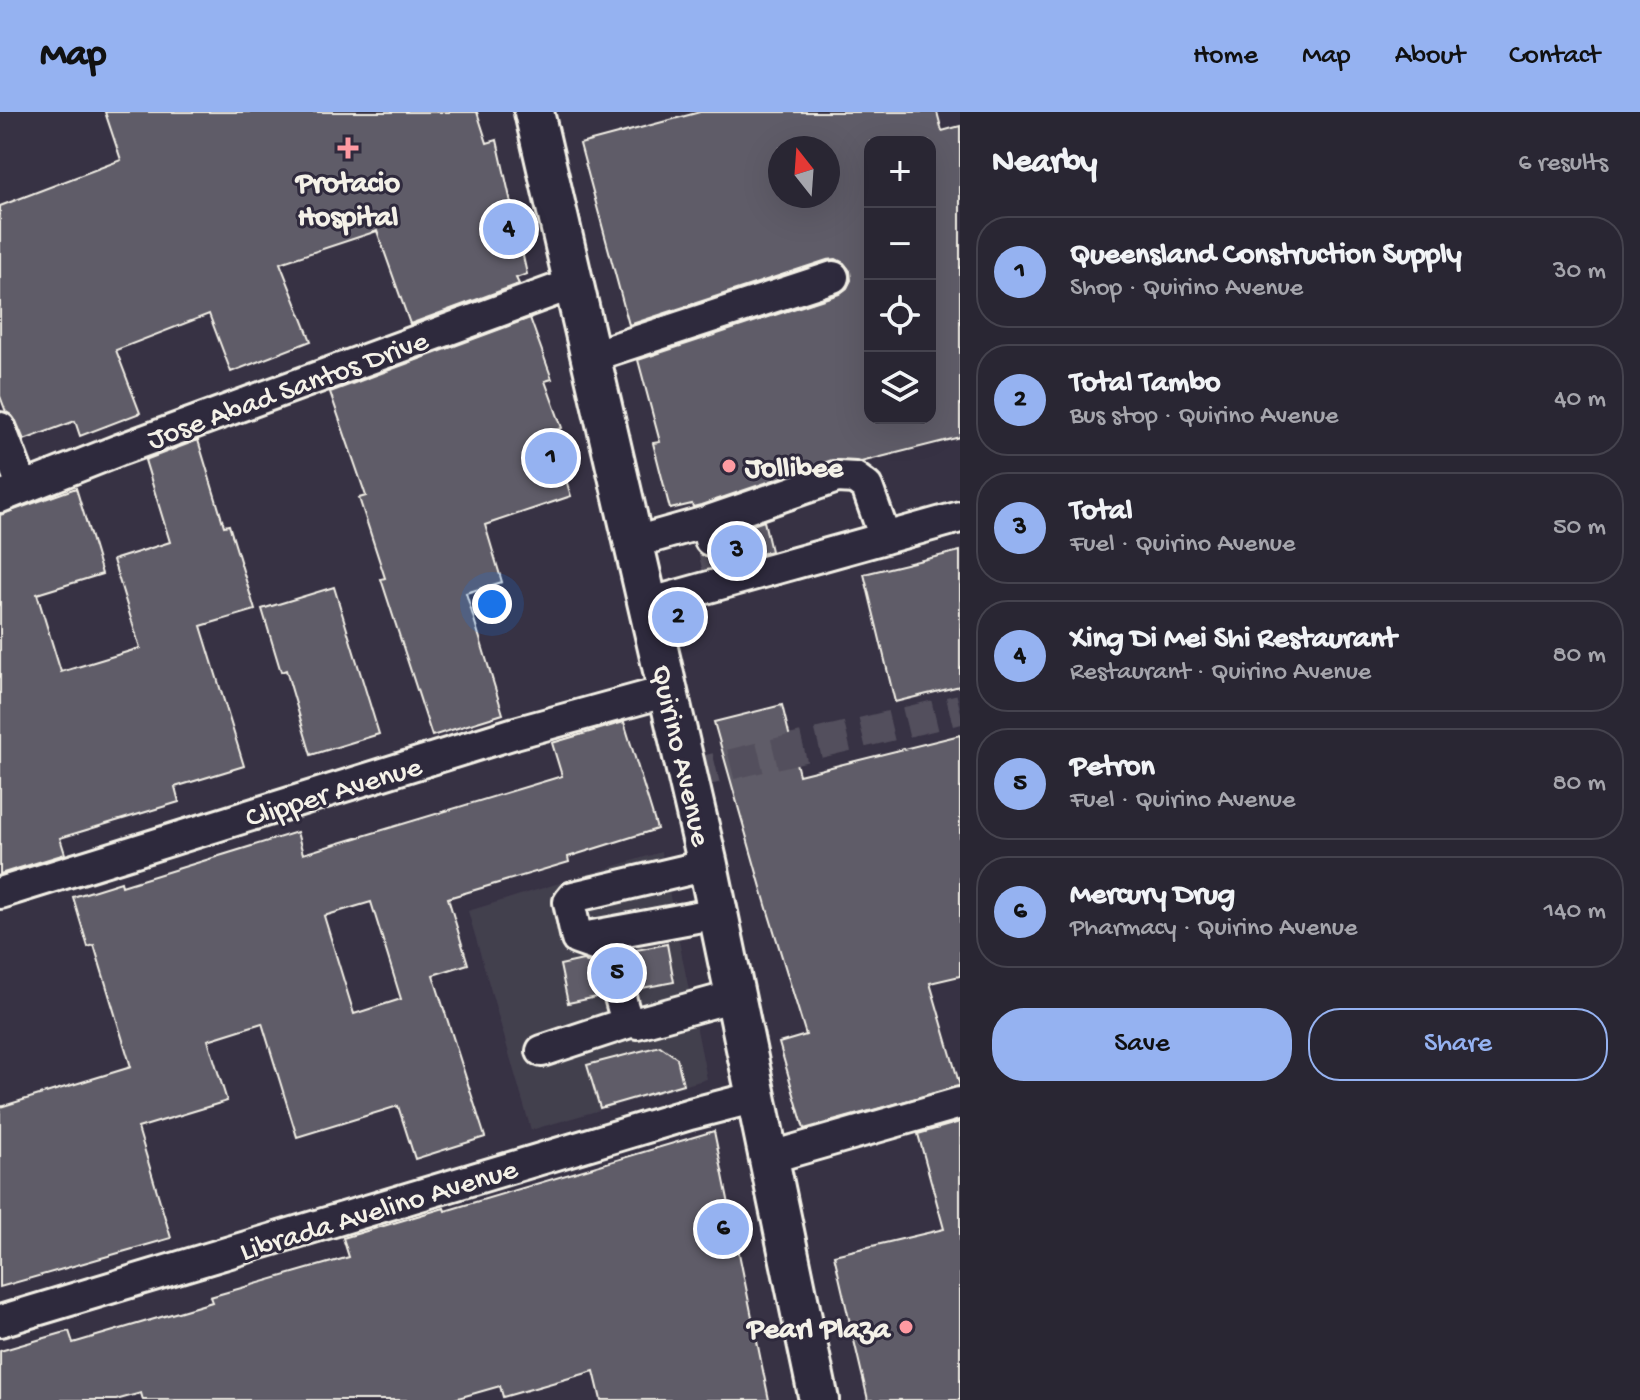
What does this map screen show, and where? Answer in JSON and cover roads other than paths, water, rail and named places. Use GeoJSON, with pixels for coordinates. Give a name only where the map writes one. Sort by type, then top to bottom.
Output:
{"type":"FeatureCollection","features":[{"type":"Feature","properties":{"kind":"main road","name":"Quirino Avenue"},"geometry":{"type":"LineString","coordinates":[[534,112],[708,865],[819,1400]]}},
{"type":"Feature","properties":{"kind":"street"},"geometry":{"type":"LineString","coordinates":[[592,356],[833,277]]}},
{"type":"Feature","properties":{"kind":"street","name":"Jose Abad Santos Drive"},"geometry":{"type":"LineString","coordinates":[[12,493],[119,450],[575,283]]}},
{"type":"Feature","properties":{"kind":"street"},"geometry":{"type":"LineString","coordinates":[[0,428],[12,493]]}},
{"type":"Feature","properties":{"kind":"street"},"geometry":{"type":"LineString","coordinates":[[635,542],[708,532],[837,477],[855,478],[867,487],[885,538]]}},
{"type":"Feature","properties":{"kind":"street"},"geometry":{"type":"LineString","coordinates":[[648,604],[720,578],[960,517]]}},
{"type":"Feature","properties":{"kind":"street","name":"Clipper Avenue"},"geometry":{"type":"LineString","coordinates":[[0,893],[500,738],[668,691]]}},
{"type":"Feature","properties":{"kind":"street"},"geometry":{"type":"LineString","coordinates":[[577,939],[569,902],[573,897],[708,865]]}},
{"type":"Feature","properties":{"kind":"street"},"geometry":{"type":"LineString","coordinates":[[577,939],[718,913]]}},
{"type":"Feature","properties":{"kind":"street"},"geometry":{"type":"LineString","coordinates":[[577,939],[597,946],[609,955]]}},
{"type":"Feature","properties":{"kind":"street"},"geometry":{"type":"LineString","coordinates":[[619,993],[630,1022]]}},
{"type":"Feature","properties":{"kind":"street"},"geometry":{"type":"LineString","coordinates":[[542,1051],[630,1022],[637,1023],[735,996]]}},
{"type":"Feature","properties":{"kind":"street","name":"Librada Avelino Avenue"},"geometry":{"type":"LineString","coordinates":[[0,1321],[756,1097]]}},
{"type":"Feature","properties":{"kind":"street"},"geometry":{"type":"LineString","coordinates":[[768,1158],[960,1103]]}},
{"type":"Feature","properties":{"kind":"tunnel"},"geometry":{"type":"LineString","coordinates":[[711,541],[718,571]]}},
{"type":"Feature","properties":{"kind":"tunnel"},"geometry":{"type":"LineString","coordinates":[[687,775],[960,709]]}},
{"type":"Feature","properties":{"kind":"tunnel"},"geometry":{"type":"LineString","coordinates":[[609,955],[619,993]]}},
{"type":"Feature","properties":{"kind":"place","name":"Protacio Hospital"},"geometry":{"type":"Point","coordinates":[348,148]}},
{"type":"Feature","properties":{"kind":"place","name":"Xing Di Mei Shi Restaurant"},"geometry":{"type":"Point","coordinates":[509,229]}},
{"type":"Feature","properties":{"kind":"place","name":"Queensland Construction Supply"},"geometry":{"type":"Point","coordinates":[551,458]}},
{"type":"Feature","properties":{"kind":"place","name":"Jollibee"},"geometry":{"type":"Point","coordinates":[729,466]}},
{"type":"Feature","properties":{"kind":"place","name":"Total"},"geometry":{"type":"Point","coordinates":[737,551]}},
{"type":"Feature","properties":{"kind":"place","name":"Total Tambo"},"geometry":{"type":"Point","coordinates":[678,617]}},
{"type":"Feature","properties":{"kind":"place","name":"Petron"},"geometry":{"type":"Point","coordinates":[617,973]}},
{"type":"Feature","properties":{"kind":"place","name":"Mercury Drug"},"geometry":{"type":"Point","coordinates":[723,1229]}},
{"type":"Feature","properties":{"kind":"place","name":"Pearl Plaza"},"geometry":{"type":"Point","coordinates":[906,1327]}}]}
